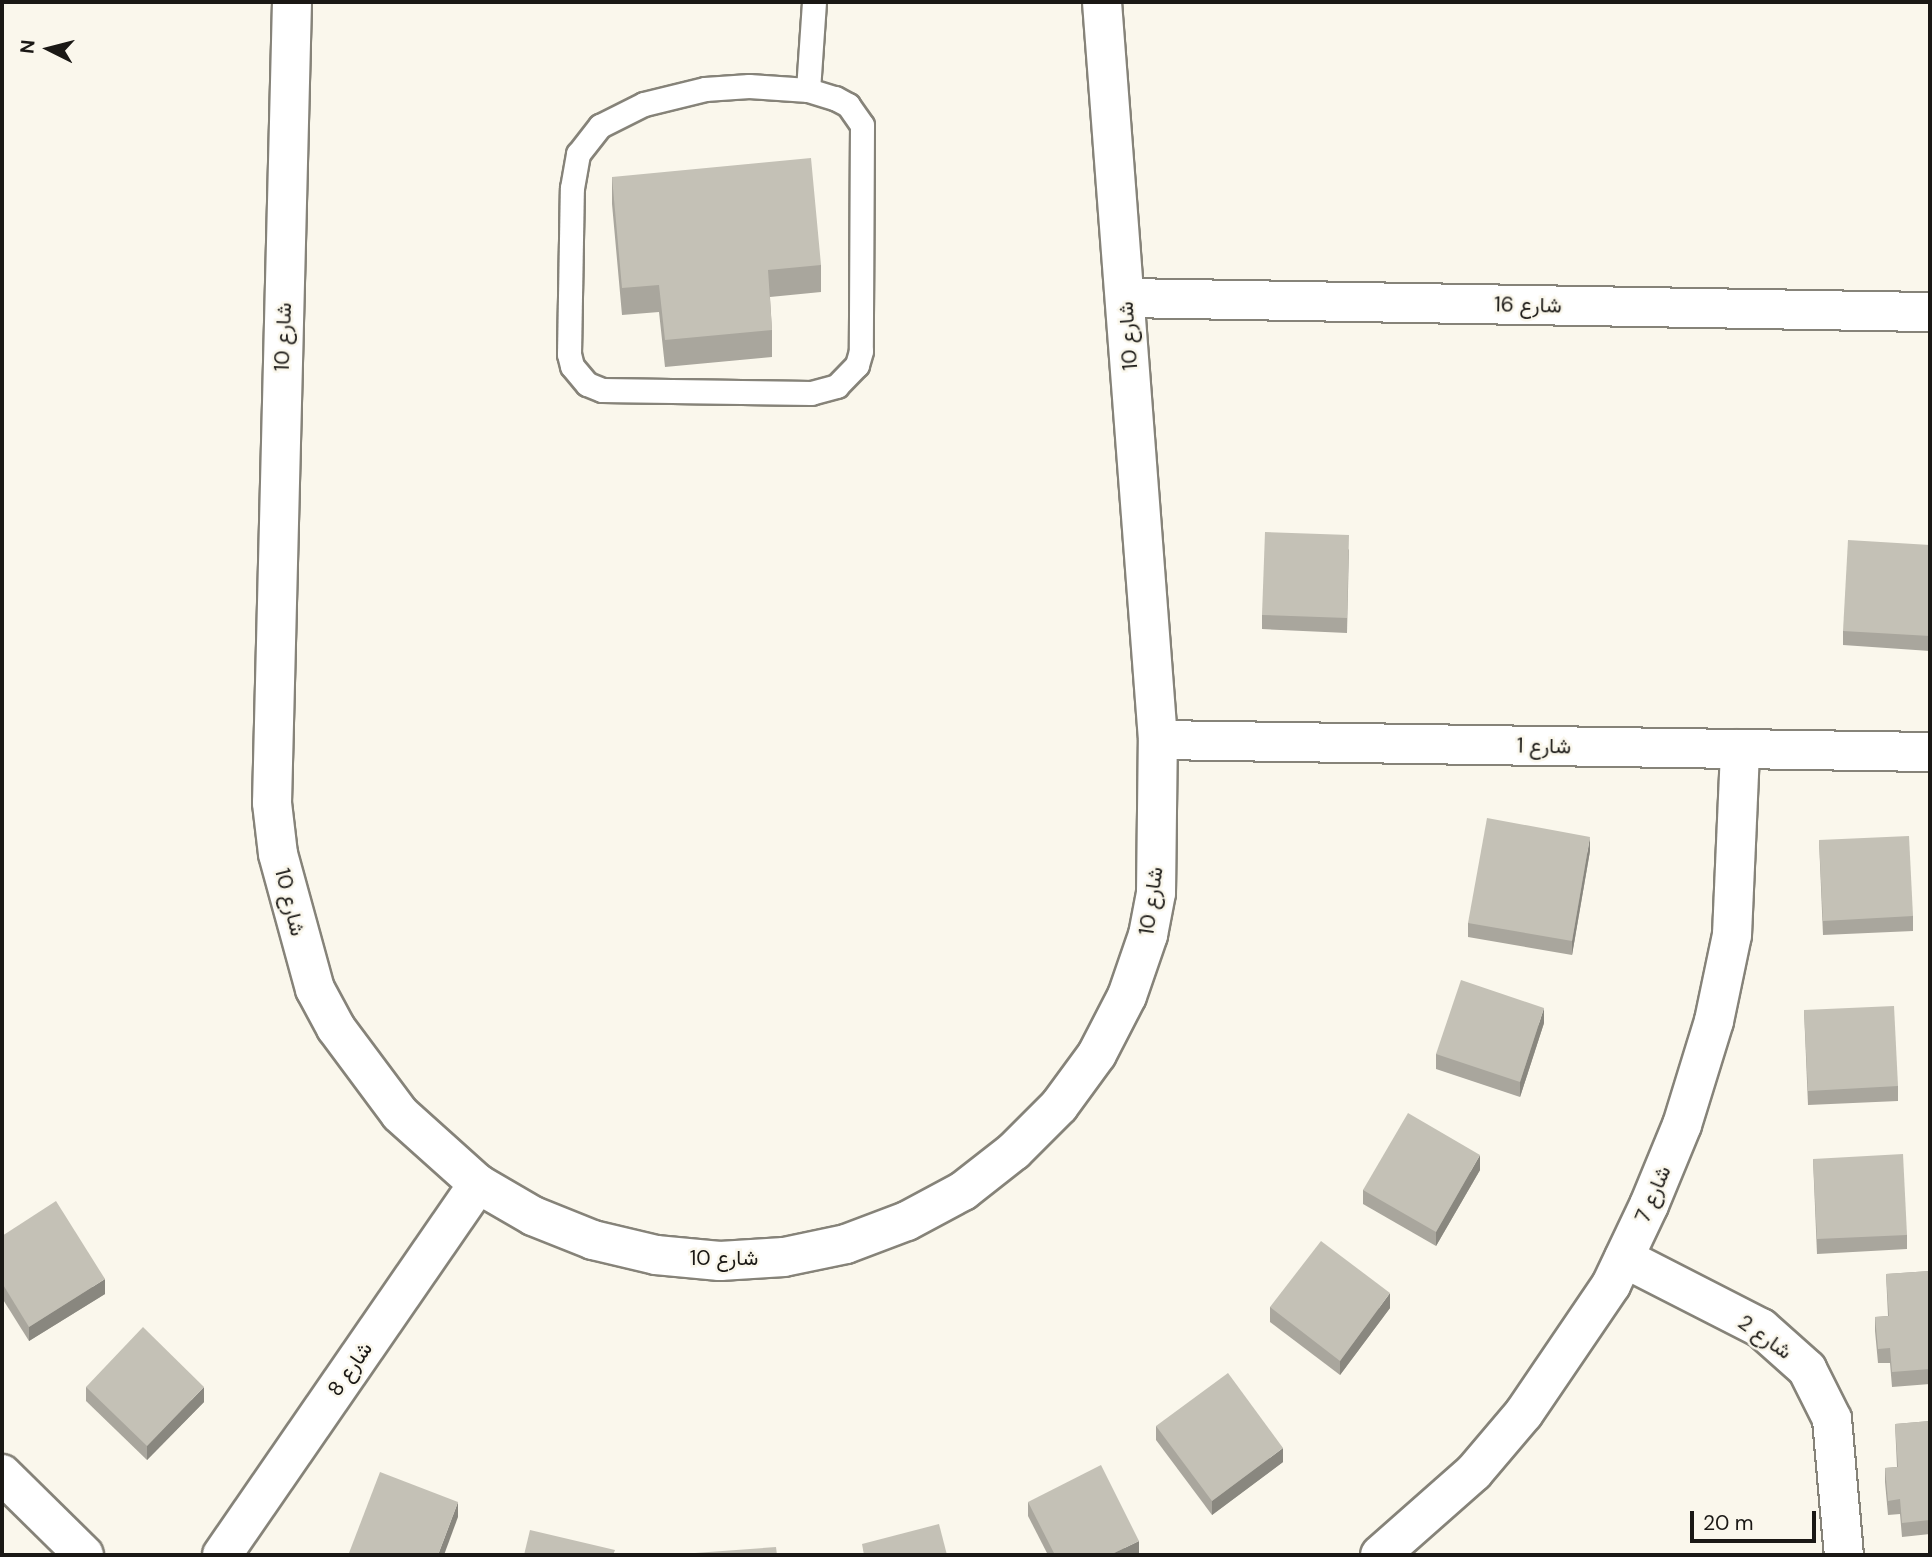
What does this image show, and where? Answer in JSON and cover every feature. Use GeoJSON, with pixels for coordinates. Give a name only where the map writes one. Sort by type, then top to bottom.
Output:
{"type":"FeatureCollection","features":[{"type":"Feature","properties":{"kind":"street","name":"شارع 10"},"geometry":{"type":"LineString","coordinates":[[292,2],[271,752],[278,854],[315,989],[336,1028],[400,1114],[478,1184],[533,1216],[593,1241],[656,1255],[719,1261],[784,1257],[846,1244],[907,1221],[963,1191],[1014,1152],[1059,1106],[1097,1054],[1127,996],[1148,935],[1156,893],[1158,740],[1102,2]]}},
{"type":"Feature","properties":{"kind":"street","name":"شارع 16"},"geometry":{"type":"LineString","coordinates":[[1125,298],[1930,312]]}},
{"type":"Feature","properties":{"kind":"street","name":"شارع 1"},"geometry":{"type":"LineString","coordinates":[[1158,740],[1930,752]]}},
{"type":"Feature","properties":{"kind":"street","name":"شارع 7"},"geometry":{"type":"LineString","coordinates":[[1380,1555],[1474,1472],[1524,1413],[1570,1350],[1624,1258],[1682,1125],[1714,1021],[1732,935],[1740,749]]}},
{"type":"Feature","properties":{"kind":"street","name":"شارع 8"},"geometry":{"type":"LineString","coordinates":[[222,1555],[478,1184]]}},
{"type":"Feature","properties":{"kind":"street","name":"شارع 2"},"geometry":{"type":"LineString","coordinates":[[1624,1258],[1760,1328],[1807,1369],[1832,1419],[1844,1555]]}},
{"type":"Feature","properties":{"kind":"street"},"geometry":{"type":"LineString","coordinates":[[2,1474],[84,1555]]}},
{"type":"Feature","properties":{"kind":"lane"},"geometry":{"type":"LineString","coordinates":[[808,90],[814,2]]}},
{"type":"Feature","properties":{"kind":"lane"},"geometry":{"type":"LineString","coordinates":[[749,86],[808,90],[848,105],[858,116],[864,136],[862,351],[849,377],[837,386],[811,393],[602,390],[587,384],[572,366],[569,354],[573,170],[587,139],[614,116],[674,95],[749,86]]}},
{"type":"Feature","properties":{"kind":"building"},"geometry":{"type":"Polygon","coordinates":[[[811,158],[821,265],[768,270],[772,330],[665,340],[659,285],[622,288],[612,177],[811,158]]]}},
{"type":"Feature","properties":{"kind":"building"},"geometry":{"type":"Polygon","coordinates":[[[1265,532],[1349,535],[1347,618],[1262,615],[1265,532]]]}},
{"type":"Feature","properties":{"kind":"building"},"geometry":{"type":"Polygon","coordinates":[[[1848,540],[1930,545],[1930,636],[1843,631],[1848,540]]]}},
{"type":"Feature","properties":{"kind":"building"},"geometry":{"type":"Polygon","coordinates":[[[1487,818],[1590,837],[1572,941],[1468,923],[1487,818]]]}},
{"type":"Feature","properties":{"kind":"building"},"geometry":{"type":"Polygon","coordinates":[[[1909,836],[1913,916],[1823,921],[1819,840],[1909,836]]]}},
{"type":"Feature","properties":{"kind":"building"},"geometry":{"type":"Polygon","coordinates":[[[1461,980],[1544,1008],[1520,1082],[1436,1054],[1461,980]]]}},
{"type":"Feature","properties":{"kind":"building"},"geometry":{"type":"Polygon","coordinates":[[[1894,1006],[1898,1086],[1808,1091],[1804,1010],[1894,1006]]]}},
{"type":"Feature","properties":{"kind":"building"},"geometry":{"type":"Polygon","coordinates":[[[1408,1113],[1480,1155],[1436,1232],[1363,1190],[1408,1113]]]}},
{"type":"Feature","properties":{"kind":"building"},"geometry":{"type":"Polygon","coordinates":[[[1903,1154],[1907,1235],[1817,1239],[1813,1159],[1903,1154]]]}},
{"type":"Feature","properties":{"kind":"building"},"geometry":{"type":"Polygon","coordinates":[[[56,1201],[105,1279],[29,1327],[2,1283],[2,1236],[56,1201]]]}},
{"type":"Feature","properties":{"kind":"building"},"geometry":{"type":"Polygon","coordinates":[[[1321,1241],[1390,1293],[1340,1361],[1270,1307],[1321,1241]]]}},
{"type":"Feature","properties":{"kind":"building"},"geometry":{"type":"Polygon","coordinates":[[[1930,1271],[1930,1369],[1892,1372],[1890,1348],[1878,1349],[1875,1317],[1889,1316],[1886,1274],[1930,1271]]]}},
{"type":"Feature","properties":{"kind":"building"},"geometry":{"type":"Polygon","coordinates":[[[143,1327],[204,1387],[147,1446],[86,1387],[143,1327]]]}},
{"type":"Feature","properties":{"kind":"building"},"geometry":{"type":"Polygon","coordinates":[[[1228,1373],[1283,1448],[1212,1501],[1156,1426],[1228,1373]]]}},
{"type":"Feature","properties":{"kind":"building"},"geometry":{"type":"Polygon","coordinates":[[[1930,1421],[1930,1520],[1902,1523],[1900,1499],[1888,1501],[1885,1468],[1898,1467],[1895,1424],[1930,1421]]]}},
{"type":"Feature","properties":{"kind":"building"},"geometry":{"type":"Polygon","coordinates":[[[1101,1465],[1139,1541],[1110,1555],[1055,1555],[1028,1502],[1101,1465]]]}},
{"type":"Feature","properties":{"kind":"building"},"geometry":{"type":"Polygon","coordinates":[[[380,1472],[458,1502],[438,1555],[349,1553],[380,1472]]]}},
{"type":"Feature","properties":{"kind":"building"},"geometry":{"type":"Polygon","coordinates":[[[939,1524],[947,1555],[864,1555],[862,1544],[939,1524]]]}},
{"type":"Feature","properties":{"kind":"building"},"geometry":{"type":"Polygon","coordinates":[[[530,1530],[615,1550],[613,1555],[524,1555],[530,1530]]]}},
{"type":"Feature","properties":{"kind":"building"},"geometry":{"type":"Polygon","coordinates":[[[776,1547],[777,1555],[695,1555],[695,1553],[776,1547]]]}}]}
